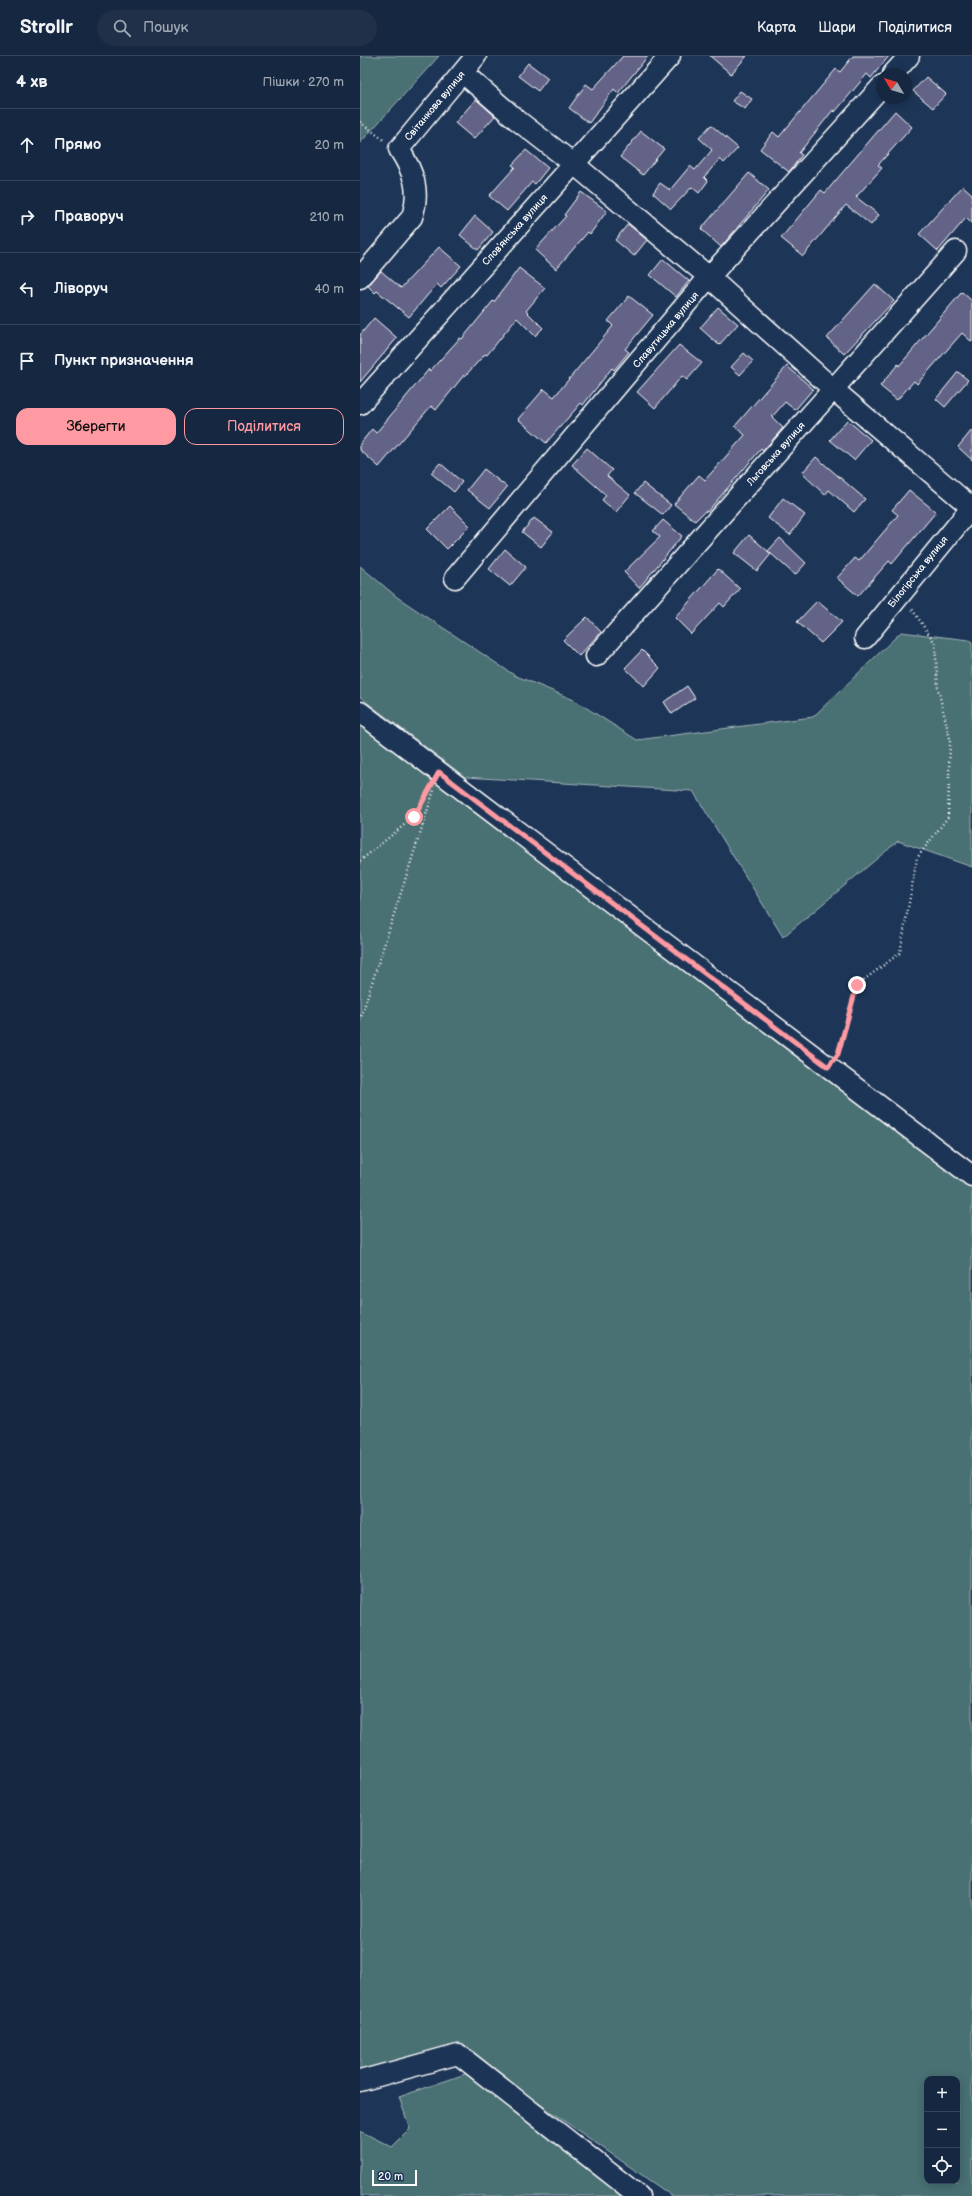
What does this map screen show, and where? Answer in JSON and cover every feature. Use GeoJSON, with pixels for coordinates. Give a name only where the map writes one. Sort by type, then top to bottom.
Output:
{"type":"FeatureCollection","features":[{"type":"Feature","properties":{"kind":"street","name":"Світанкова вулиця"},"geometry":{"type":"LineString","coordinates":[[360,278],[412,217],[416,206],[416,190],[413,174],[399,149],[476,56]]}},
{"type":"Feature","properties":{"kind":"street","name":"Словʼянська вулиця"},"geometry":{"type":"LineString","coordinates":[[360,404],[670,56]]}},
{"type":"Feature","properties":{"kind":"street"},"geometry":{"type":"LineString","coordinates":[[898,68],[909,56]]}},
{"type":"Feature","properties":{"kind":"street"},"geometry":{"type":"LineString","coordinates":[[463,73],[517,120],[574,164],[709,277],[833,389],[972,508]]}},
{"type":"Feature","properties":{"kind":"street","name":"Славутицька вулиця"},"geometry":{"type":"LineString","coordinates":[[455,578],[709,277],[876,93]]}},
{"type":"Feature","properties":{"kind":"street","name":"Льговська вулиця"},"geometry":{"type":"LineString","coordinates":[[596,656],[956,251]]}},
{"type":"Feature","properties":{"kind":"street","name":"Білогірська вулиця"},"geometry":{"type":"LineString","coordinates":[[865,638],[972,508]]}},
{"type":"Feature","properties":{"kind":"street"},"geometry":{"type":"LineString","coordinates":[[360,712],[972,1176]]}},
{"type":"Feature","properties":{"kind":"street"},"geometry":{"type":"LineString","coordinates":[[360,2081],[458,2054],[639,2196]]}},
{"type":"Feature","properties":{"kind":"path"},"geometry":{"type":"LineString","coordinates":[[360,122],[399,149]]}},
{"type":"Feature","properties":{"kind":"path"},"geometry":{"type":"LineString","coordinates":[[828,1067],[838,1054],[857,985],[900,953],[916,858],[948,817],[950,739],[938,689],[936,643],[901,594]]}},
{"type":"Feature","properties":{"kind":"path"},"geometry":{"type":"LineString","coordinates":[[360,861],[414,817],[439,772]]}},
{"type":"Feature","properties":{"kind":"path"},"geometry":{"type":"LineString","coordinates":[[360,1020],[439,772]]}},
{"type":"Feature","properties":{"kind":"green space"},"geometry":{"type":"Polygon","coordinates":[[[360,56],[439,56],[360,143],[360,56]]]}},
{"type":"Feature","properties":{"kind":"green space"},"geometry":{"type":"Polygon","coordinates":[[[360,566],[397,597],[514,675],[574,700],[637,740],[813,717],[901,632],[969,640],[972,642],[972,867],[898,841],[783,937],[693,791],[465,777],[360,697],[360,566]]]}},
{"type":"Feature","properties":{"kind":"green space"},"geometry":{"type":"Polygon","coordinates":[[[360,720],[972,1185],[972,2196],[672,2196],[455,2045],[360,2072],[360,720]]]}},
{"type":"Feature","properties":{"kind":"green space"},"geometry":{"type":"Polygon","coordinates":[[[468,2073],[626,2196],[360,2196],[360,2131],[392,2147],[410,2129],[399,2097],[468,2073]]]}},
{"type":"Feature","properties":{"kind":"building"},"geometry":{"type":"Polygon","coordinates":[[[623,56],[648,56],[618,93],[614,89],[589,123],[569,108],[586,84],[593,89],[623,56]]]}},
{"type":"Feature","properties":{"kind":"building"},"geometry":{"type":"Polygon","coordinates":[[[710,56],[747,56],[731,74],[710,56]]]}},
{"type":"Feature","properties":{"kind":"building"},"geometry":{"type":"Polygon","coordinates":[[[853,56],[889,56],[879,68],[876,68],[876,72],[871,78],[867,74],[835,112],[833,110],[799,153],[802,155],[789,172],[760,149],[773,132],[779,137],[836,69],[840,72],[853,56]]]}},
{"type":"Feature","properties":{"kind":"building"},"geometry":{"type":"Polygon","coordinates":[[[528,63],[548,78],[538,91],[518,76],[528,63]]]}},
{"type":"Feature","properties":{"kind":"building"},"geometry":{"type":"Polygon","coordinates":[[[926,77],[946,94],[933,108],[913,91],[926,77]]]}},
{"type":"Feature","properties":{"kind":"building"},"geometry":{"type":"Polygon","coordinates":[[[740,91],[752,99],[745,109],[732,101],[740,91]]]}},
{"type":"Feature","properties":{"kind":"building"},"geometry":{"type":"Polygon","coordinates":[[[476,99],[495,116],[474,139],[455,123],[476,99]]]}},
{"type":"Feature","properties":{"kind":"building"},"geometry":{"type":"Polygon","coordinates":[[[895,111],[912,127],[878,165],[882,168],[856,197],[879,215],[871,225],[846,205],[803,256],[781,238],[821,190],[825,193],[895,111]]]}},
{"type":"Feature","properties":{"kind":"building"},"geometry":{"type":"Polygon","coordinates":[[[711,125],[738,148],[724,163],[720,159],[704,177],[708,181],[699,193],[692,187],[671,209],[653,193],[660,183],[670,190],[690,166],[695,170],[712,150],[699,138],[711,125]]]}},
{"type":"Feature","properties":{"kind":"building"},"geometry":{"type":"Polygon","coordinates":[[[641,131],[664,149],[643,175],[620,157],[641,131]]]}},
{"type":"Feature","properties":{"kind":"building"},"geometry":{"type":"Polygon","coordinates":[[[526,150],[548,168],[535,184],[532,182],[507,211],[489,196],[515,167],[512,165],[526,150]]]}},
{"type":"Feature","properties":{"kind":"building"},"geometry":{"type":"Polygon","coordinates":[[[749,173],[769,190],[721,247],[701,229],[749,173]]]}},
{"type":"Feature","properties":{"kind":"building"},"geometry":{"type":"Polygon","coordinates":[[[963,186],[972,194],[972,224],[966,218],[938,251],[919,234],[963,186]]]}},
{"type":"Feature","properties":{"kind":"building"},"geometry":{"type":"Polygon","coordinates":[[[581,192],[607,211],[590,234],[588,232],[556,269],[535,250],[566,216],[564,215],[581,192]]]}},
{"type":"Feature","properties":{"kind":"building"},"geometry":{"type":"Polygon","coordinates":[[[475,216],[493,232],[478,250],[460,235],[475,216]]]}},
{"type":"Feature","properties":{"kind":"building"},"geometry":{"type":"Polygon","coordinates":[[[628,224],[647,240],[634,256],[615,240],[628,224]]]}},
{"type":"Feature","properties":{"kind":"building"},"geometry":{"type":"Polygon","coordinates":[[[439,247],[461,266],[441,288],[437,284],[409,317],[377,291],[375,293],[368,286],[381,271],[401,288],[439,247]]]}},
{"type":"Feature","properties":{"kind":"building"},"geometry":{"type":"Polygon","coordinates":[[[663,259],[689,281],[676,297],[650,275],[663,259]]]}},
{"type":"Feature","properties":{"kind":"building"},"geometry":{"type":"Polygon","coordinates":[[[519,268],[545,288],[526,311],[543,328],[535,336],[517,318],[487,355],[485,354],[465,376],[464,375],[436,410],[431,406],[379,467],[360,450],[360,444],[372,429],[376,433],[429,369],[430,371],[460,338],[462,339],[493,301],[494,302],[519,268]]]}},
{"type":"Feature","properties":{"kind":"building"},"geometry":{"type":"Polygon","coordinates":[[[875,284],[894,301],[844,354],[827,338],[875,284]]]}},
{"type":"Feature","properties":{"kind":"building"},"geometry":{"type":"Polygon","coordinates":[[[962,292],[972,301],[972,342],[962,333],[917,384],[914,381],[897,400],[880,386],[962,292]]]}},
{"type":"Feature","properties":{"kind":"building"},"geometry":{"type":"Polygon","coordinates":[[[629,296],[653,315],[625,349],[629,352],[614,370],[612,368],[583,405],[581,403],[546,443],[518,419],[544,389],[554,397],[613,326],[608,321],[629,296]]]}},
{"type":"Feature","properties":{"kind":"building"},"geometry":{"type":"Polygon","coordinates":[[[718,307],[738,324],[719,345],[700,328],[718,307]]]}},
{"type":"Feature","properties":{"kind":"building"},"geometry":{"type":"Polygon","coordinates":[[[374,318],[397,338],[360,382],[360,335],[374,318]]]}},
{"type":"Feature","properties":{"kind":"building"},"geometry":{"type":"Polygon","coordinates":[[[679,345],[702,363],[687,380],[682,376],[655,408],[637,392],[679,345]]]}},
{"type":"Feature","properties":{"kind":"building"},"geometry":{"type":"Polygon","coordinates":[[[744,353],[753,361],[740,375],[731,367],[744,353]]]}},
{"type":"Feature","properties":{"kind":"building"},"geometry":{"type":"Polygon","coordinates":[[[787,366],[813,389],[795,410],[785,402],[772,417],[783,428],[763,451],[761,449],[707,512],[705,511],[695,521],[674,504],[699,475],[705,480],[745,435],[735,426],[787,366]]]}},
{"type":"Feature","properties":{"kind":"building"},"geometry":{"type":"Polygon","coordinates":[[[958,372],[968,380],[945,407],[936,399],[958,372]]]}},
{"type":"Feature","properties":{"kind":"building"},"geometry":{"type":"Polygon","coordinates":[[[847,420],[871,440],[854,460],[830,440],[847,420]]]}},
{"type":"Feature","properties":{"kind":"building"},"geometry":{"type":"Polygon","coordinates":[[[972,430],[972,460],[958,447],[972,430]]]}},
{"type":"Feature","properties":{"kind":"building"},"geometry":{"type":"Polygon","coordinates":[[[587,448],[612,470],[607,476],[630,495],[616,512],[602,500],[606,495],[572,465],[587,448]]]}},
{"type":"Feature","properties":{"kind":"building"},"geometry":{"type":"Polygon","coordinates":[[[816,457],[865,499],[854,512],[829,490],[825,495],[802,473],[816,457]]]}},
{"type":"Feature","properties":{"kind":"building"},"geometry":{"type":"Polygon","coordinates":[[[440,463],[462,482],[454,492],[431,473],[440,463]]]}},
{"type":"Feature","properties":{"kind":"building"},"geometry":{"type":"Polygon","coordinates":[[[484,469],[507,487],[490,508],[467,490],[484,469]]]}},
{"type":"Feature","properties":{"kind":"building"},"geometry":{"type":"Polygon","coordinates":[[[643,483],[671,505],[663,515],[635,493],[643,483]]]}},
{"type":"Feature","properties":{"kind":"building"},"geometry":{"type":"Polygon","coordinates":[[[909,490],[936,512],[892,564],[889,561],[858,596],[837,578],[855,558],[859,561],[898,515],[892,510],[909,490]]]}},
{"type":"Feature","properties":{"kind":"building"},"geometry":{"type":"Polygon","coordinates":[[[783,498],[805,515],[790,535],[768,518],[783,498]]]}},
{"type":"Feature","properties":{"kind":"building"},"geometry":{"type":"Polygon","coordinates":[[[450,506],[470,526],[447,549],[427,529],[450,506]]]}},
{"type":"Feature","properties":{"kind":"building"},"geometry":{"type":"Polygon","coordinates":[[[534,518],[553,532],[541,547],[522,532],[534,518]]]}},
{"type":"Feature","properties":{"kind":"building"},"geometry":{"type":"Polygon","coordinates":[[[663,520],[682,536],[639,588],[624,572],[660,537],[653,531],[663,520]]]}},
{"type":"Feature","properties":{"kind":"building"},"geometry":{"type":"Polygon","coordinates":[[[749,535],[771,554],[757,571],[734,553],[749,535]]]}},
{"type":"Feature","properties":{"kind":"building"},"geometry":{"type":"Polygon","coordinates":[[[780,538],[806,563],[795,575],[768,551],[780,538]]]}},
{"type":"Feature","properties":{"kind":"building"},"geometry":{"type":"Polygon","coordinates":[[[505,549],[526,567],[510,586],[489,569],[505,549]]]}},
{"type":"Feature","properties":{"kind":"building"},"geometry":{"type":"Polygon","coordinates":[[[718,569],[740,589],[724,607],[720,603],[691,634],[675,618],[718,569]]]}},
{"type":"Feature","properties":{"kind":"building"},"geometry":{"type":"Polygon","coordinates":[[[817,601],[842,622],[821,643],[797,622],[817,601]]]}},
{"type":"Feature","properties":{"kind":"building"},"geometry":{"type":"Polygon","coordinates":[[[587,617],[601,632],[579,656],[563,640],[587,617]]]}},
{"type":"Feature","properties":{"kind":"building"},"geometry":{"type":"Polygon","coordinates":[[[642,650],[660,668],[644,686],[625,668],[642,650]]]}},
{"type":"Feature","properties":{"kind":"building"},"geometry":{"type":"Polygon","coordinates":[[[687,686],[695,698],[672,714],[664,702],[687,686]]]}},
{"type":"Feature","properties":{"kind":"route"},"geometry":{"type":"LineString","coordinates":[[414,817],[439,772],[828,1067],[838,1054],[857,985]]}}]}
